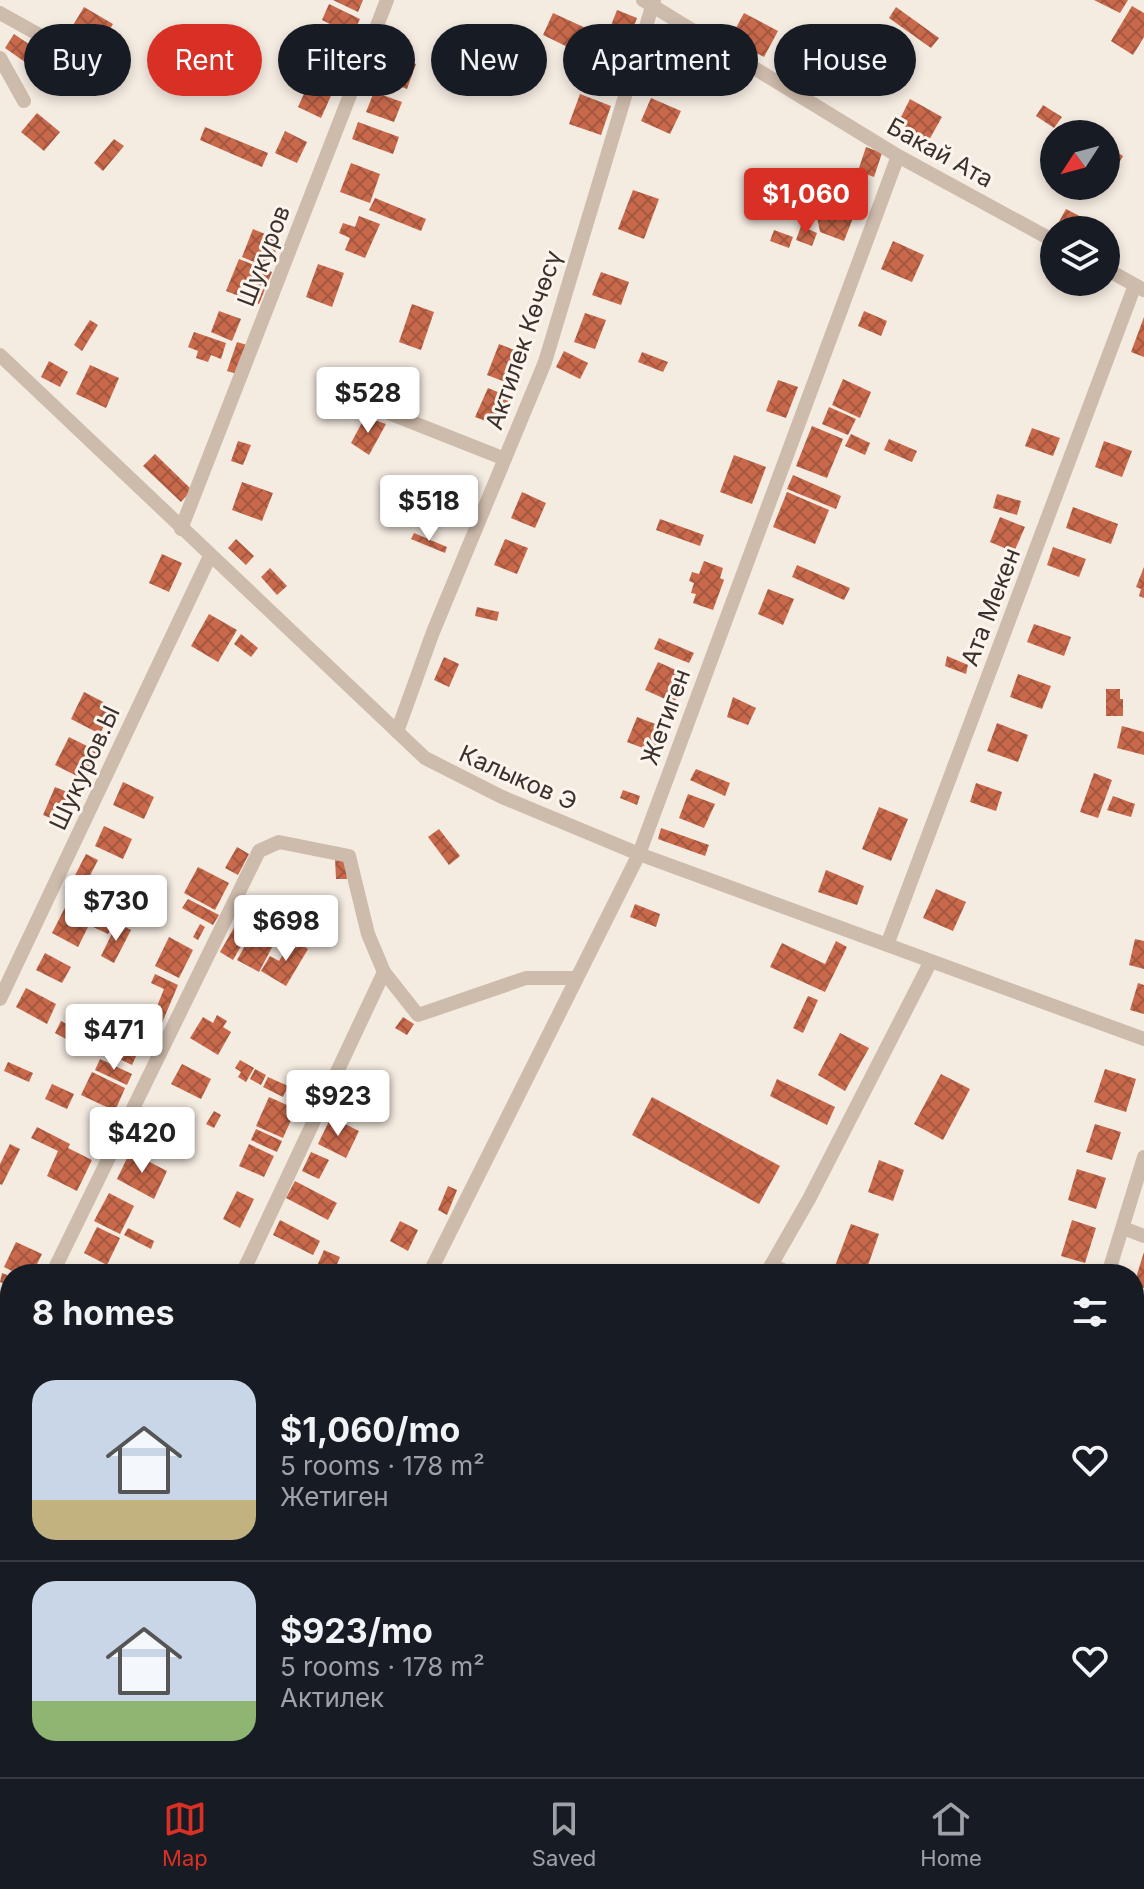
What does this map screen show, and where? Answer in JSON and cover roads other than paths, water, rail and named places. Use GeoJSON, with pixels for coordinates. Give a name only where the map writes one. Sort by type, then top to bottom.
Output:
{"type":"FeatureCollection","features":[{"type":"Feature","properties":{"kind":"street","name":"Шукуров"},"geometry":{"type":"LineString","coordinates":[[181,529],[387,0]]}},
{"type":"Feature","properties":{"kind":"street","name":"Бакай Ата"},"geometry":{"type":"LineString","coordinates":[[650,2],[898,156],[1040,233]]}},
{"type":"Feature","properties":{"kind":"street","name":"Актилек Көчөсү"},"geometry":{"type":"LineString","coordinates":[[397,732],[433,632],[545,362],[650,2]]}},
{"type":"Feature","properties":{"kind":"street"},"geometry":{"type":"LineString","coordinates":[[0,13],[24,26]]}},
{"type":"Feature","properties":{"kind":"street"},"geometry":{"type":"LineString","coordinates":[[0,58],[24,101]]}},
{"type":"Feature","properties":{"kind":"street","name":"Жетиген"},"geometry":{"type":"LineString","coordinates":[[434,1264],[639,854],[898,156]]}},
{"type":"Feature","properties":{"kind":"street"},"geometry":{"type":"LineString","coordinates":[[1120,277],[1139,287]]}},
{"type":"Feature","properties":{"kind":"street","name":"Ата Мекен"},"geometry":{"type":"LineString","coordinates":[[887,945],[1139,287]]}},
{"type":"Feature","properties":{"kind":"street","name":"Калыков Э"},"geometry":{"type":"LineString","coordinates":[[0,355],[425,758],[489,791],[639,854],[1144,1039]]}},
{"type":"Feature","properties":{"kind":"street"},"geometry":{"type":"LineString","coordinates":[[333,391],[505,459]]}},
{"type":"Feature","properties":{"kind":"street","name":"Шукуров.Ы"},"geometry":{"type":"LineString","coordinates":[[0,999],[210,556]]}},
{"type":"Feature","properties":{"kind":"street"},"geometry":{"type":"LineString","coordinates":[[57,1264],[259,851],[279,842],[349,856],[368,934],[384,972],[418,1015],[526,978],[577,978]]}},
{"type":"Feature","properties":{"kind":"street"},"geometry":{"type":"LineString","coordinates":[[771,1264],[809,1199],[931,961]]}},
{"type":"Feature","properties":{"kind":"street"},"geometry":{"type":"LineString","coordinates":[[247,1264],[384,972]]}},
{"type":"Feature","properties":{"kind":"street"},"geometry":{"type":"LineString","coordinates":[[1111,1264],[1144,1157]]}},
{"type":"Feature","properties":{"kind":"street"},"geometry":{"type":"LineString","coordinates":[[1123,1228],[1144,1236]]}}]}
